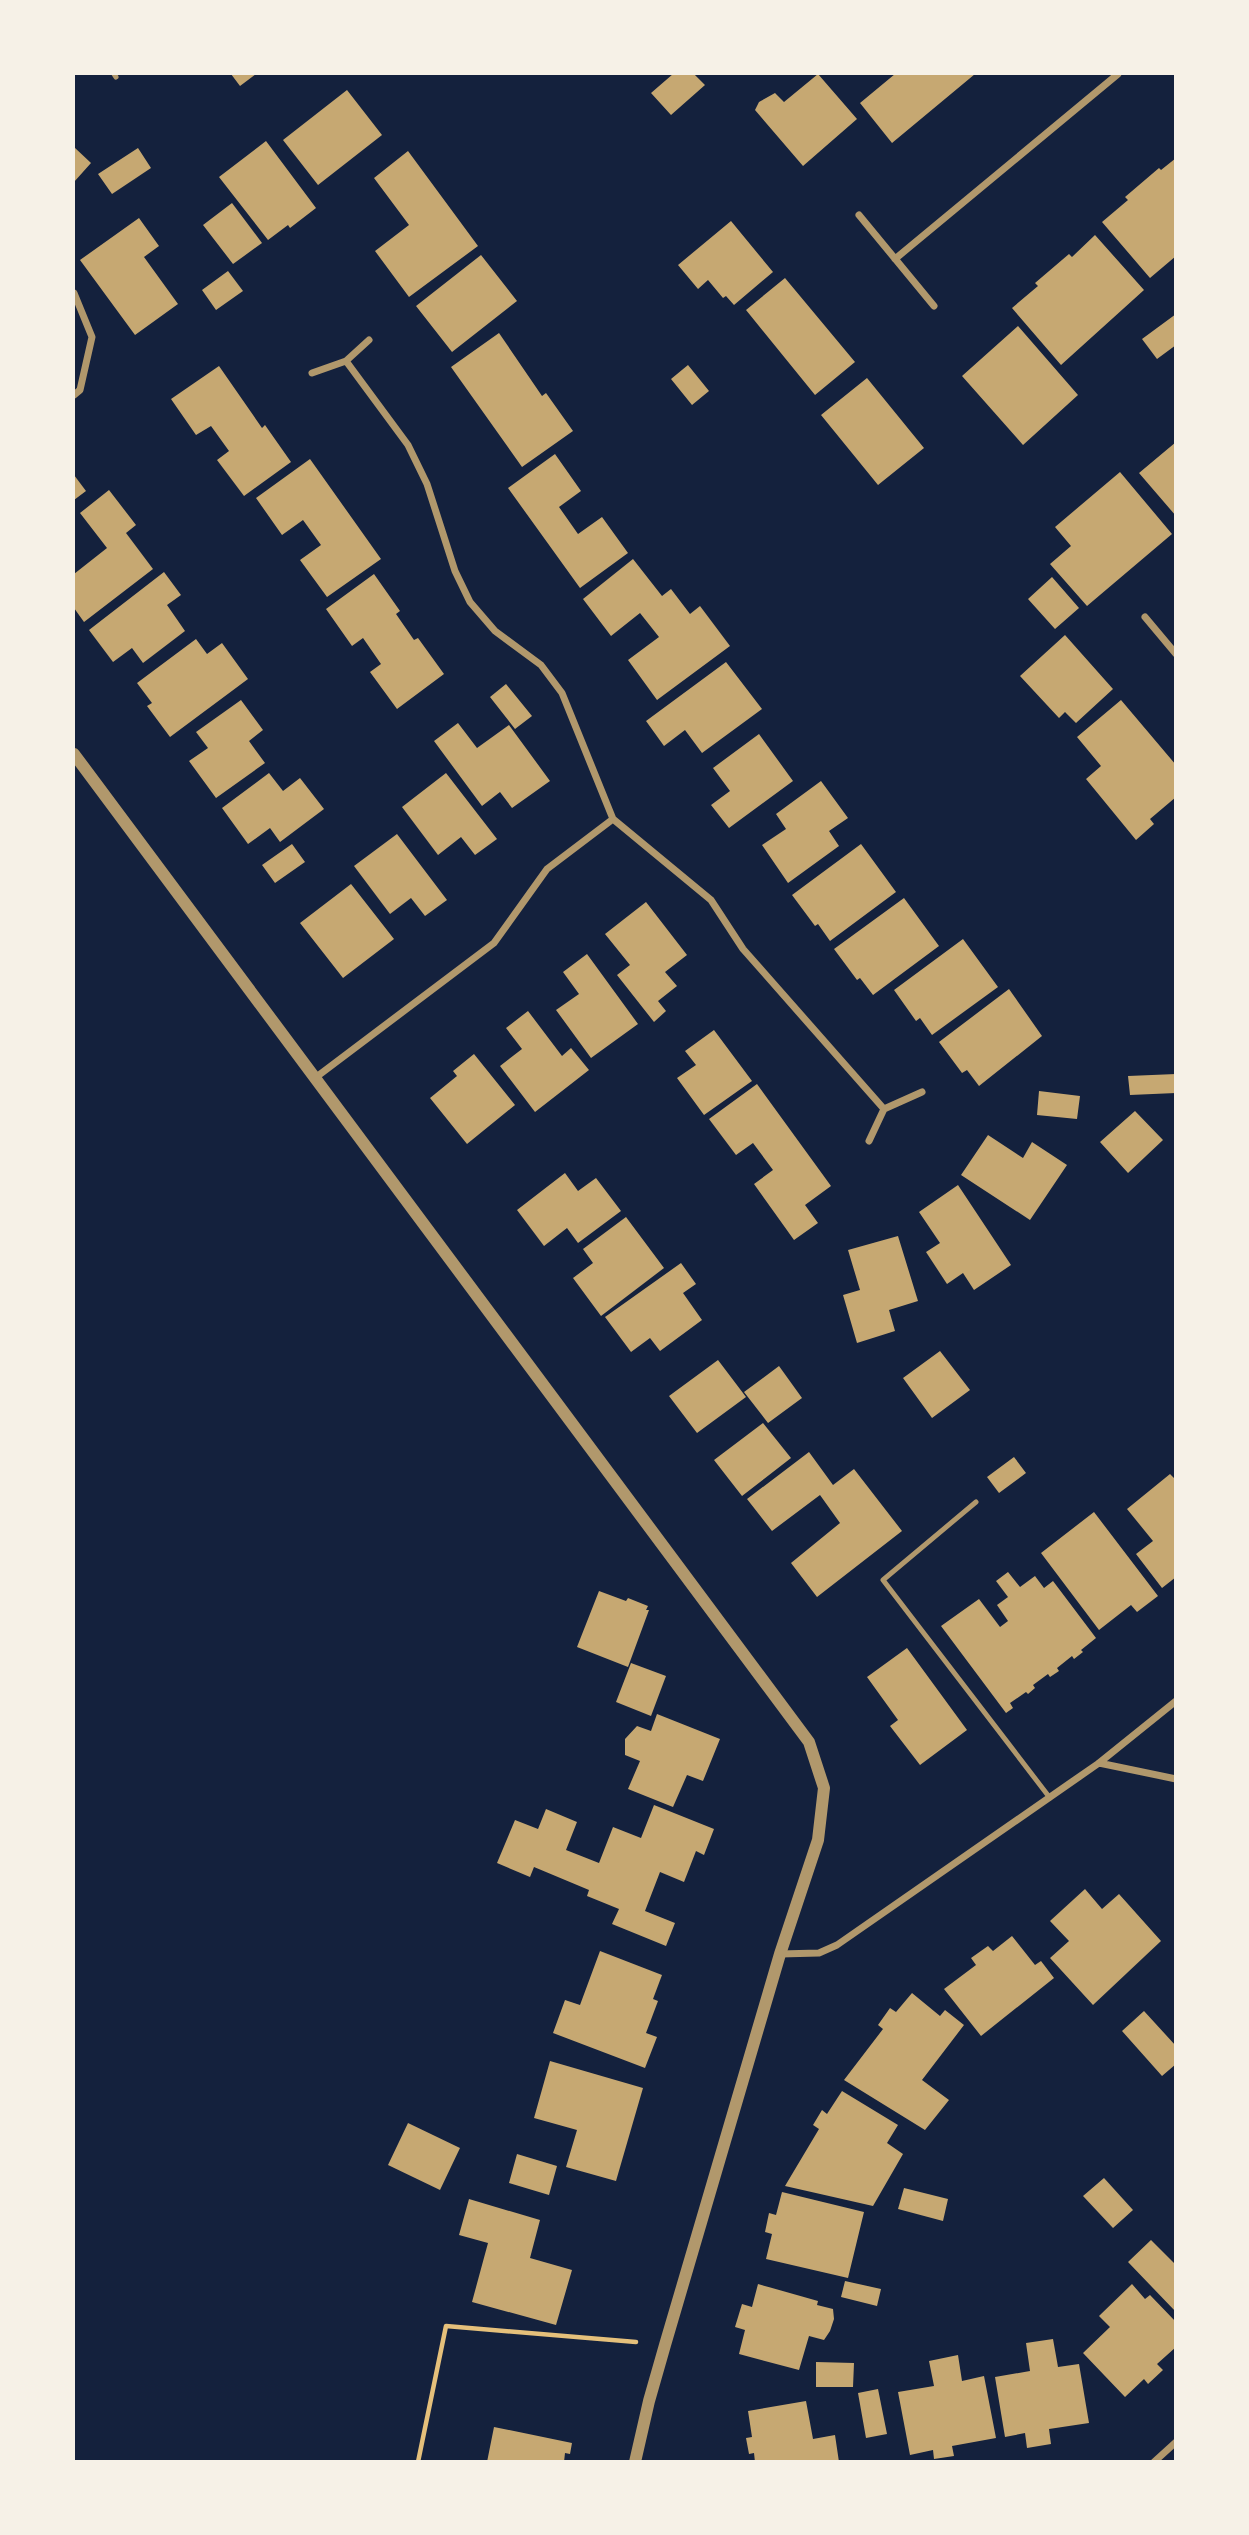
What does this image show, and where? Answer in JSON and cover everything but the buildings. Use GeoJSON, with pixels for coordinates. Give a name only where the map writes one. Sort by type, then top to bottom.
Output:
{"type":"FeatureCollection","features":[{"type":"Feature","properties":{"kind":"street"},"geometry":{"type":"LineString","coordinates":[[895,259],[1118,74]]}},
{"type":"Feature","properties":{"kind":"street"},"geometry":{"type":"LineString","coordinates":[[859,215],[934,306]]}},
{"type":"Feature","properties":{"kind":"street"},"geometry":{"type":"LineString","coordinates":[[74,293],[92,337],[80,390],[74,395]]}},
{"type":"Feature","properties":{"kind":"street"},"geometry":{"type":"LineString","coordinates":[[312,373],[346,361],[369,340]]}},
{"type":"Feature","properties":{"kind":"street"},"geometry":{"type":"LineString","coordinates":[[346,361],[408,445],[427,484],[455,571],[470,602],[495,631],[541,665],[562,693],[612,819],[711,900],[743,949],[884,1109]]}},
{"type":"Feature","properties":{"kind":"street"},"geometry":{"type":"LineString","coordinates":[[1145,617],[1175,654]]}},
{"type":"Feature","properties":{"kind":"street"},"geometry":{"type":"LineString","coordinates":[[74,754],[809,1742],[824,1788],[818,1840],[780,1954],[665,2344],[635,2462]]}},
{"type":"Feature","properties":{"kind":"street"},"geometry":{"type":"LineString","coordinates":[[315,1077],[494,943],[547,869],[612,819]]}},
{"type":"Feature","properties":{"kind":"street"},"geometry":{"type":"LineString","coordinates":[[869,1141],[884,1109],[922,1092]]}},
{"type":"Feature","properties":{"kind":"street"},"geometry":{"type":"LineString","coordinates":[[780,1954],[812,1954],[837,1945],[1099,1763],[1175,1701]]}},
{"type":"Feature","properties":{"kind":"street"},"geometry":{"type":"LineString","coordinates":[[1099,1763],[1175,1779]]}},
{"type":"Feature","properties":{"kind":"street"},"geometry":{"type":"LineString","coordinates":[[1154,2462],[1175,2442]]}},
{"type":"Feature","properties":{"kind":"lane"},"geometry":{"type":"LineString","coordinates":[[976,1502],[883,1580],[1050,1798]]}},
{"type":"Feature","properties":{"kind":"path"},"geometry":{"type":"LineString","coordinates":[[418,2462],[446,2326],[665,2344]]}}]}
